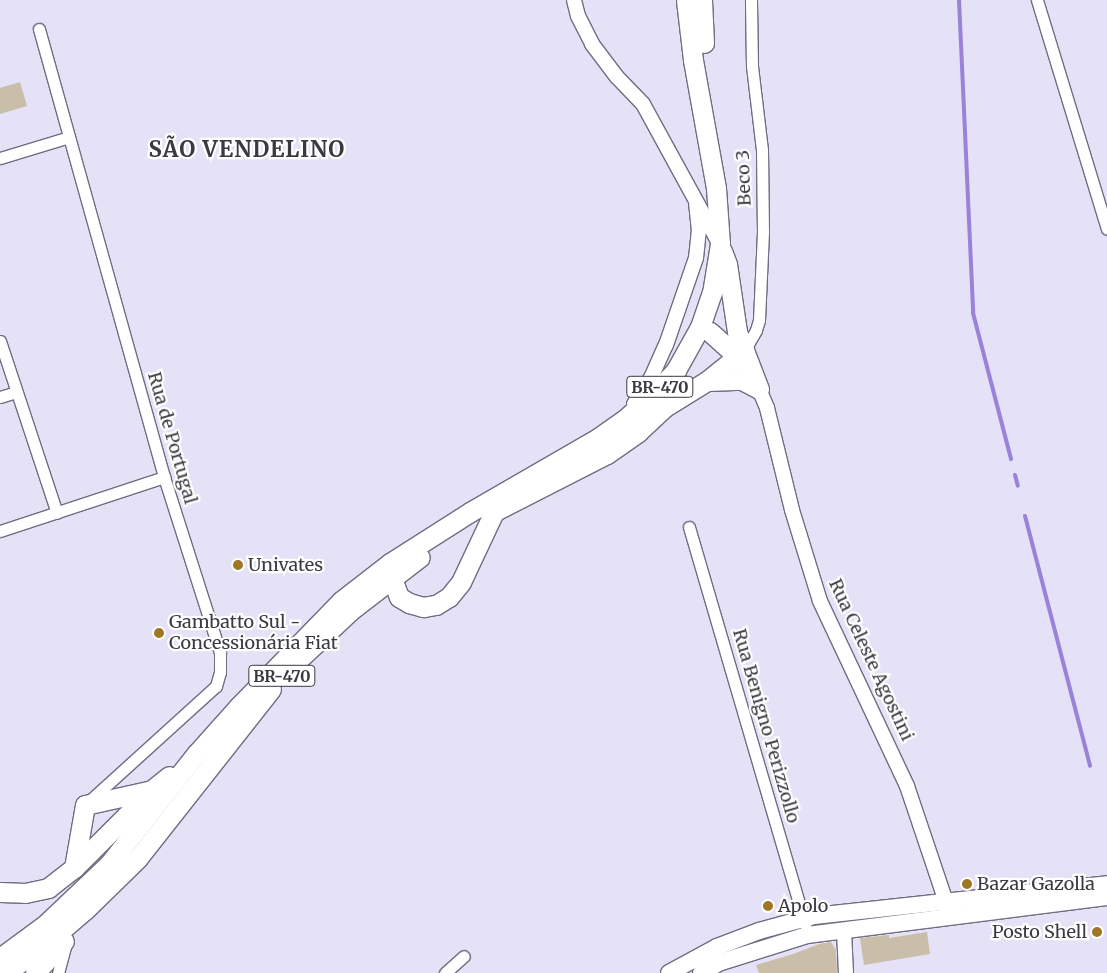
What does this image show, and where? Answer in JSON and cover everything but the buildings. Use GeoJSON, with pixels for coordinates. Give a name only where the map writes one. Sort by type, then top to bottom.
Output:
{"type":"FeatureCollection","features":[{"type":"Feature","properties":{"kind":"highway","name":"BR-470"},"geometry":{"type":"LineString","coordinates":[[0,958],[46,924],[110,863],[197,753],[322,619],[470,512],[598,438],[624,420],[676,370],[700,327],[712,293],[720,244],[716,188],[693,60],[688,2]]}},
{"type":"Feature","properties":{"kind":"highway","name":"BR-470"},"geometry":{"type":"LineString","coordinates":[[5,973],[43,946],[86,909],[138,858],[261,700],[287,670],[366,599],[391,570],[421,556],[494,512],[607,454],[638,432],[665,407],[710,332],[720,301],[731,227],[729,186],[707,68],[688,2]]}},
{"type":"Feature","properties":{"kind":"highway"},"geometry":{"type":"LineString","coordinates":[[720,244],[727,264],[741,354],[759,389]]}},
{"type":"Feature","properties":{"kind":"highway"},"geometry":{"type":"LineString","coordinates":[[710,332],[741,354]]}},
{"type":"Feature","properties":{"kind":"highway"},"geometry":{"type":"LineString","coordinates":[[665,407],[707,381],[741,354]]}},
{"type":"Feature","properties":{"kind":"highway"},"geometry":{"type":"LineString","coordinates":[[707,381],[742,380],[759,389]]}},
{"type":"Feature","properties":{"kind":"highway"},"geometry":{"type":"LineString","coordinates":[[366,599],[409,603],[423,607],[436,605],[449,597],[461,582],[494,512]]}},
{"type":"Feature","properties":{"kind":"highway"},"geometry":{"type":"LineString","coordinates":[[391,570],[399,597],[409,603]]}},
{"type":"Feature","properties":{"kind":"highway"},"geometry":{"type":"LineString","coordinates":[[0,892],[25,893],[48,888],[74,868],[152,790],[197,753]]}},
{"type":"Feature","properties":{"kind":"highway"},"geometry":{"type":"LineString","coordinates":[[85,805],[152,790]]}},
{"type":"Feature","properties":{"kind":"highway"},"geometry":{"type":"LineString","coordinates":[[85,805],[114,827]]}},
{"type":"Feature","properties":{"kind":"highway"},"geometry":{"type":"LineString","coordinates":[[74,868],[85,805]]}},
{"type":"Feature","properties":{"kind":"highway"},"geometry":{"type":"LineString","coordinates":[[110,863],[114,827]]}},
{"type":"Feature","properties":{"kind":"highway"},"geometry":{"type":"LineString","coordinates":[[35,973],[68,936],[86,909]]}},
{"type":"Feature","properties":{"kind":"main road"},"geometry":{"type":"LineString","coordinates":[[701,973],[721,962],[807,935],[844,931],[948,908],[1107,884]]}},
{"type":"Feature","properties":{"kind":"main road"},"geometry":{"type":"LineString","coordinates":[[669,973],[717,947],[809,917],[1107,897]]}},
{"type":"Feature","properties":{"kind":"main road"},"geometry":{"type":"LineString","coordinates":[[809,917],[832,921],[844,931]]}},
{"type":"Feature","properties":{"kind":"street"},"geometry":{"type":"LineString","coordinates":[[574,0],[578,16],[592,44],[617,77],[643,104],[696,196],[720,244]]}},
{"type":"Feature","properties":{"kind":"street","name":"Beco 3"},"geometry":{"type":"LineString","coordinates":[[741,354],[756,330],[759,320],[763,232],[762,150],[752,66],[751,0]]}},
{"type":"Feature","properties":{"kind":"street"},"geometry":{"type":"LineString","coordinates":[[1037,0],[1107,229]]}},
{"type":"Feature","properties":{"kind":"street","name":"Rua de Portugal"},"geometry":{"type":"LineString","coordinates":[[39,29],[164,477],[220,653],[220,672],[216,686],[85,805]]}},
{"type":"Feature","properties":{"kind":"street"},"geometry":{"type":"LineString","coordinates":[[0,158],[69,137]]}},
{"type":"Feature","properties":{"kind":"street"},"geometry":{"type":"LineString","coordinates":[[624,420],[651,378],[696,258],[699,231],[696,196]]}},
{"type":"Feature","properties":{"kind":"street"},"geometry":{"type":"LineString","coordinates":[[0,341],[57,513]]}},
{"type":"Feature","properties":{"kind":"street","name":"Rua Celeste Agostini"},"geometry":{"type":"LineString","coordinates":[[759,389],[767,408],[788,493],[820,601],[907,786],[948,908]]}},
{"type":"Feature","properties":{"kind":"street"},"geometry":{"type":"LineString","coordinates":[[0,397],[16,392]]}},
{"type":"Feature","properties":{"kind":"street"},"geometry":{"type":"LineString","coordinates":[[0,531],[164,477]]}},
{"type":"Feature","properties":{"kind":"street","name":"Rua Benigno Perizzollo"},"geometry":{"type":"LineString","coordinates":[[689,527],[809,917],[807,935]]}},
{"type":"Feature","properties":{"kind":"street"},"geometry":{"type":"LineString","coordinates":[[844,931],[846,973]]}},
{"type":"Feature","properties":{"kind":"street"},"geometry":{"type":"LineString","coordinates":[[58,973],[68,936]]}},
{"type":"Feature","properties":{"kind":"street"},"geometry":{"type":"LineString","coordinates":[[446,973],[464,956]]}},
{"type":"Feature","properties":{"kind":"waterway"},"geometry":{"type":"LineString","coordinates":[[959,0],[973,313],[1011,459]]}},
{"type":"Feature","properties":{"kind":"waterway"},"geometry":{"type":"LineString","coordinates":[[1015,475],[1018,486]]}},
{"type":"Feature","properties":{"kind":"waterway"},"geometry":{"type":"LineString","coordinates":[[1025,516],[1090,766]]}},
{"type":"Feature","properties":{"kind":"place","name":"Univates"},"geometry":{"type":"Point","coordinates":[238,565]}},
{"type":"Feature","properties":{"kind":"place","name":"Gambatto Sul - Concessionária Fiat"},"geometry":{"type":"Point","coordinates":[159,633]}},
{"type":"Feature","properties":{"kind":"place","name":"Bazar Gazolla"},"geometry":{"type":"Point","coordinates":[967,884]}},
{"type":"Feature","properties":{"kind":"place","name":"Apolo"},"geometry":{"type":"Point","coordinates":[768,906]}},
{"type":"Feature","properties":{"kind":"place","name":"Posto Shell"},"geometry":{"type":"Point","coordinates":[1097,932]}},
{"type":"Feature","properties":{"kind":"district","name":"SÃO VENDELINO"},"geometry":{"type":"Point","coordinates":[247,150]}}]}
